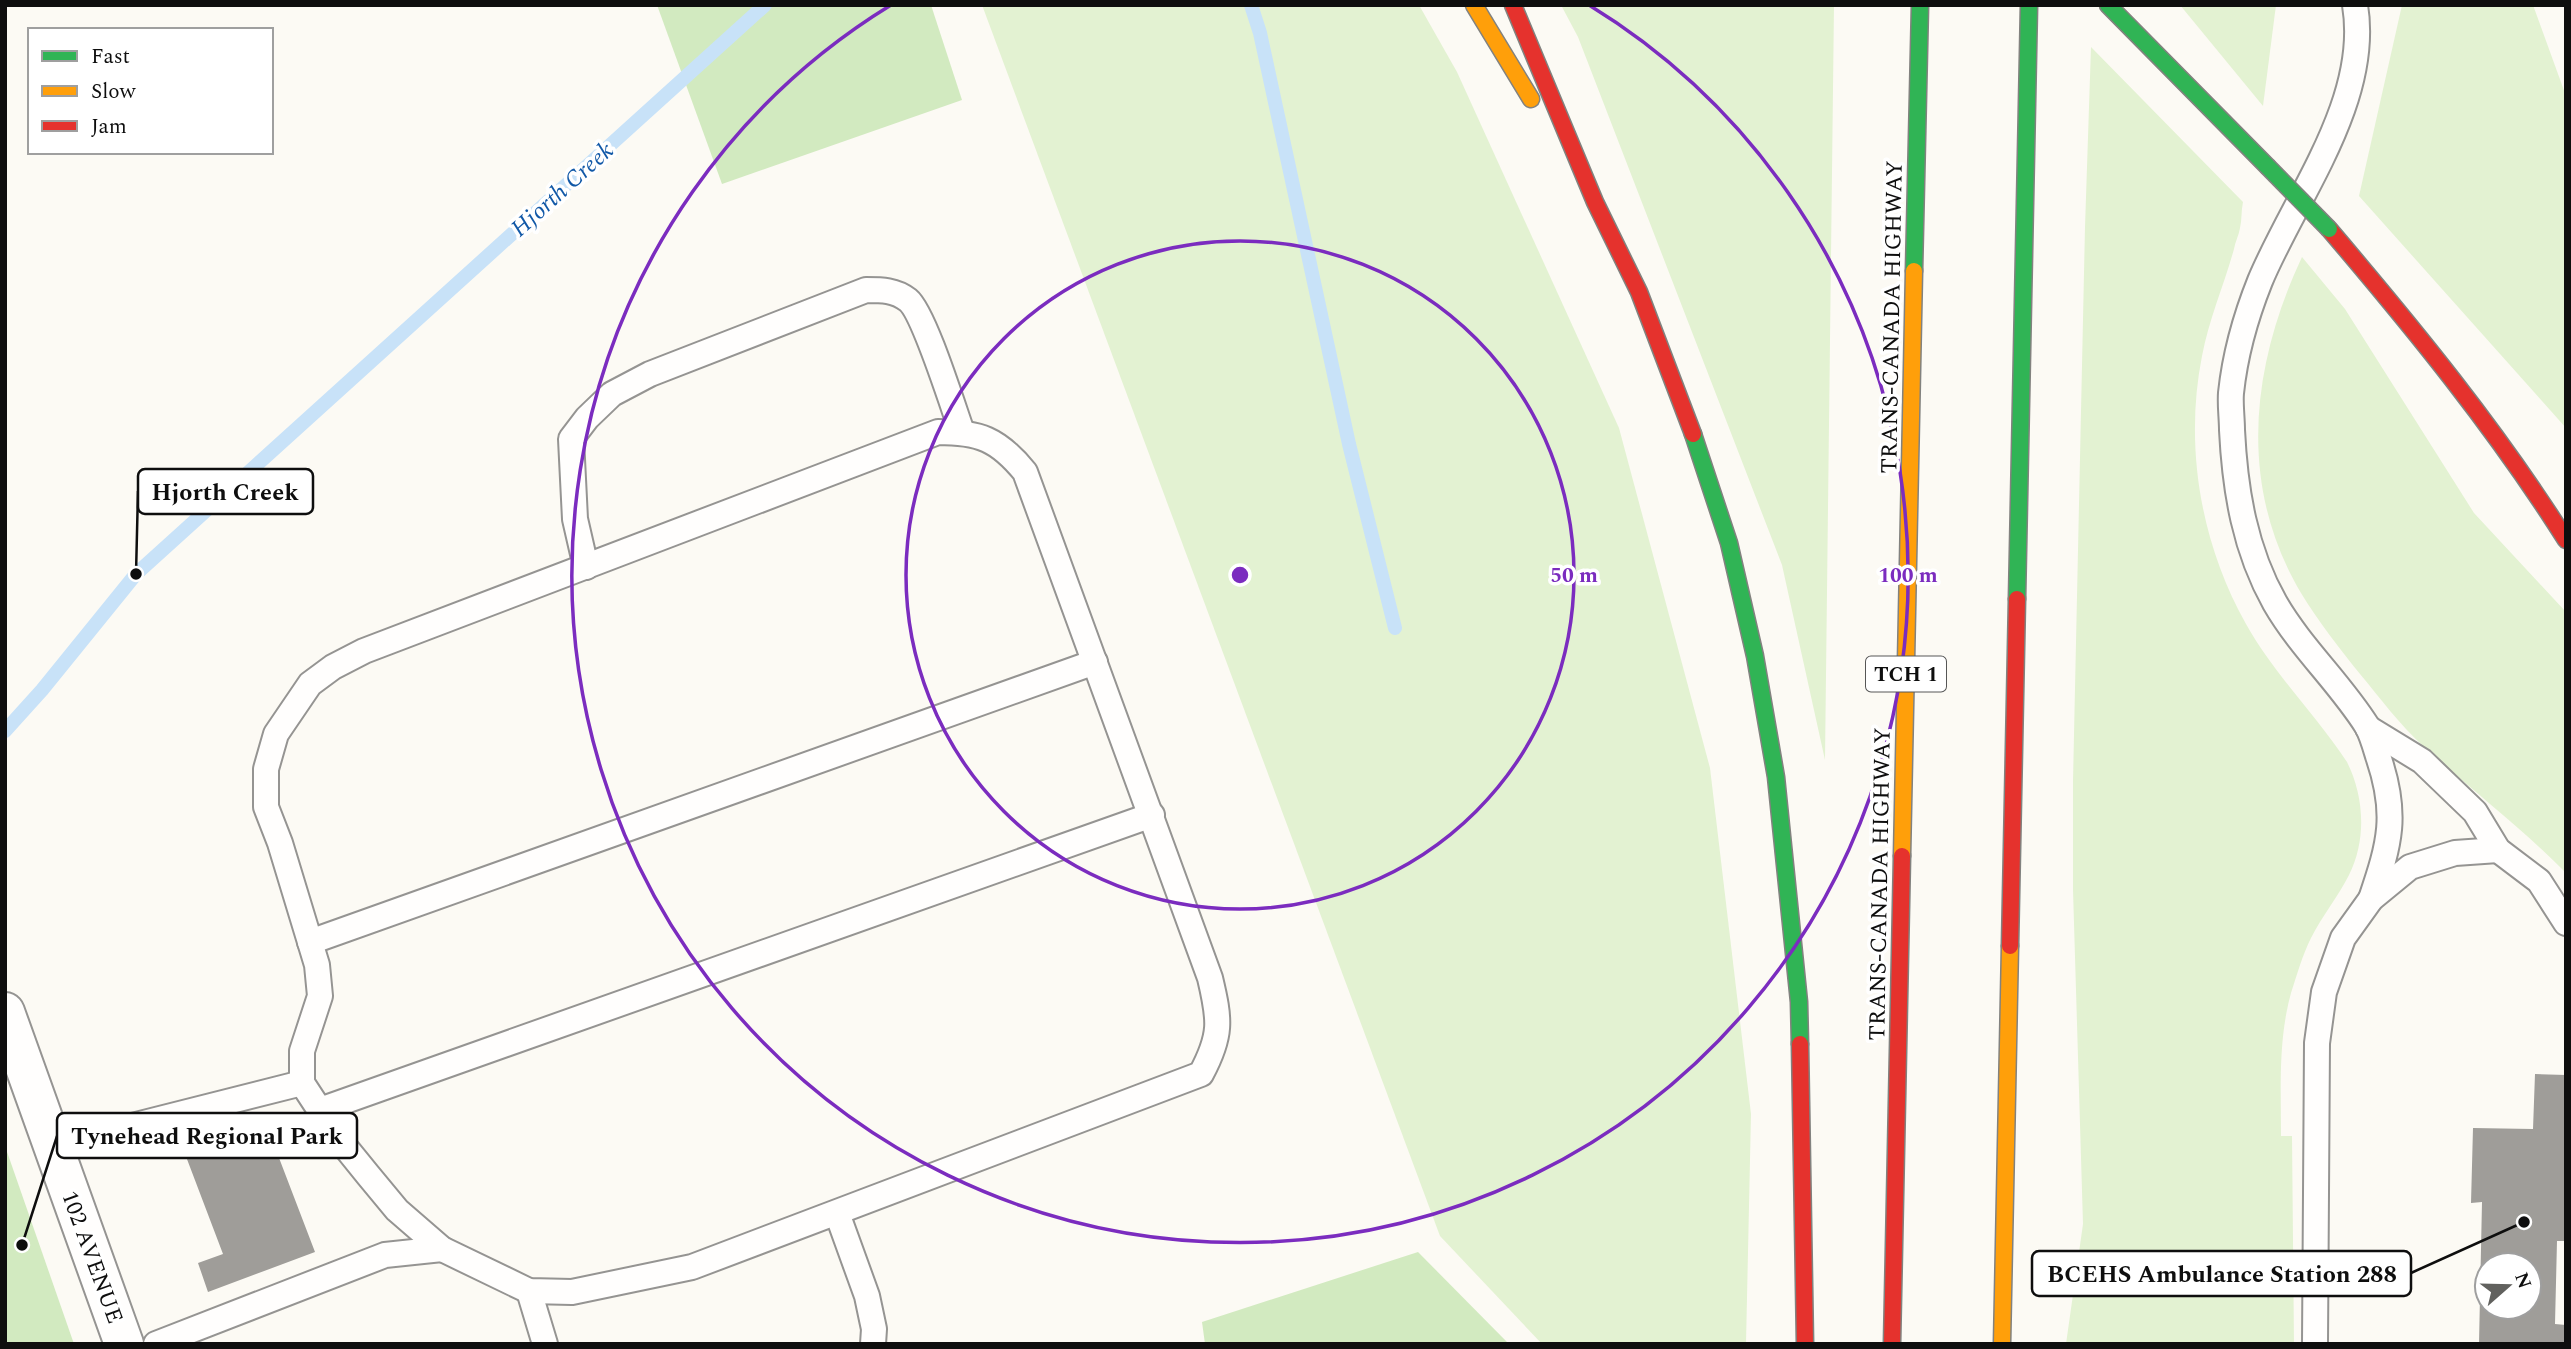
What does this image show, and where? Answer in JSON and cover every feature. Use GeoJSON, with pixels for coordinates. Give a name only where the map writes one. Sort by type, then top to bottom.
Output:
{"type":"FeatureCollection","features":[{"type":"Feature","properties":{"kind":"highway"},"geometry":{"type":"LineString","coordinates":[[1474,5],[1595,202]]}},
{"type":"Feature","properties":{"kind":"highway"},"geometry":{"type":"LineString","coordinates":[[1513,5],[1595,202],[1639,292],[1688,419],[1729,543],[1755,656],[1776,777],[1799,1002],[1805,1344]]}},
{"type":"Feature","properties":{"kind":"highway","name":"TRANS-CANADA HIGHWAY"},"geometry":{"type":"LineString","coordinates":[[1892,1344],[1920,5]]}},
{"type":"Feature","properties":{"kind":"highway"},"geometry":{"type":"LineString","coordinates":[[2002,1344],[2029,5]]}},
{"type":"Feature","properties":{"kind":"highway"},"geometry":{"type":"LineString","coordinates":[[2108,5],[2329,229],[2435,354],[2532,483],[2566,540]]}},
{"type":"Feature","properties":{"kind":"street","name":"102 AVENUE"},"geometry":{"type":"LineString","coordinates":[[5,1012],[124,1344]]}},
{"type":"Feature","properties":{"kind":"lane"},"geometry":{"type":"LineString","coordinates":[[2355,5],[2354,67],[2341,117],[2260,281],[2241,336],[2231,395],[2234,462],[2240,506],[2257,566],[2276,604],[2295,633],[2368,727],[2385,777],[2391,809],[2388,849],[2371,900]]}},
{"type":"Feature","properties":{"kind":"lane"},"geometry":{"type":"LineString","coordinates":[[586,567],[575,519],[571,439],[587,418],[612,394],[650,374],[866,290],[889,290],[910,302],[926,332],[962,432]]}},
{"type":"Feature","properties":{"kind":"lane"},"geometry":{"type":"LineString","coordinates":[[938,432],[962,432],[997,443],[1011,454],[1025,472],[1201,952],[1217,1008],[1218,1035],[1202,1074],[692,1267],[572,1292],[529,1291],[442,1249],[390,1201],[338,1138],[302,1083],[302,1052],[320,996],[317,965],[280,843],[266,807],[266,769],[276,734],[310,684],[333,667],[364,652],[938,432]]}},
{"type":"Feature","properties":{"kind":"lane"},"geometry":{"type":"LineString","coordinates":[[310,942],[1095,662]]}},
{"type":"Feature","properties":{"kind":"lane"},"geometry":{"type":"LineString","coordinates":[[2368,727],[2422,761],[2475,812],[2498,850],[2539,881],[2566,923]]}},
{"type":"Feature","properties":{"kind":"lane"},"geometry":{"type":"LineString","coordinates":[[320,1110],[1152,815]]}},
{"type":"Feature","properties":{"kind":"lane"},"geometry":{"type":"LineString","coordinates":[[2315,1344],[2317,1043],[2324,992],[2343,938],[2371,900],[2410,867],[2455,853],[2498,850]]}},
{"type":"Feature","properties":{"kind":"lane"},"geometry":{"type":"LineString","coordinates":[[53,1146],[302,1083]]}},
{"type":"Feature","properties":{"kind":"lane"},"geometry":{"type":"LineString","coordinates":[[837,1213],[867,1296],[874,1329],[873,1344]]}},
{"type":"Feature","properties":{"kind":"lane"},"geometry":{"type":"LineString","coordinates":[[156,1344],[384,1255],[442,1249]]}},
{"type":"Feature","properties":{"kind":"lane"},"geometry":{"type":"LineString","coordinates":[[529,1291],[545,1344]]}},
{"type":"Feature","properties":{"kind":"green space"},"geometry":{"type":"Polygon","coordinates":[[[657,5],[931,5],[962,100],[722,184],[657,5]]]}},
{"type":"Feature","properties":{"kind":"green space"},"geometry":{"type":"Polygon","coordinates":[[[982,5],[1419,5],[1457,72],[1619,428],[1710,768],[1751,1114],[1746,1344],[1542,1344],[1440,1236],[982,5]]]}},
{"type":"Feature","properties":{"kind":"green space"},"geometry":{"type":"Polygon","coordinates":[[[1561,5],[1834,5],[1825,760],[1782,565],[1578,37],[1561,5]]]}},
{"type":"Feature","properties":{"kind":"green space"},"geometry":{"type":"Polygon","coordinates":[[[2180,5],[2276,5],[2263,106],[2180,5]]]}},
{"type":"Feature","properties":{"kind":"green space"},"geometry":{"type":"Polygon","coordinates":[[[2402,5],[2533,5],[2566,96],[2566,428],[2359,196],[2402,5]]]}},
{"type":"Feature","properties":{"kind":"green space"},"geometry":{"type":"Polygon","coordinates":[[[2091,47],[2243,202],[2239,231],[2202,356],[2195,425],[2200,494],[2218,561],[2246,624],[2269,660],[2347,762],[2360,803],[2361,832],[2355,861],[2308,945],[2291,993],[2284,1028],[2281,1136],[2292,1136],[2294,1344],[2066,1344],[2083,1224],[2073,890],[2073,781],[2091,47]]]}},
{"type":"Feature","properties":{"kind":"green space"},"geometry":{"type":"Polygon","coordinates":[[[2302,257],[2345,309],[2474,513],[2566,612],[2566,873],[2423,746],[2398,720],[2322,624],[2301,593],[2281,552],[2267,510],[2260,468],[2258,425],[2262,383],[2271,340],[2302,257]]]}},
{"type":"Feature","properties":{"kind":"green space"},"geometry":{"type":"Polygon","coordinates":[[[5,1146],[74,1344],[5,1344],[5,1146]]]}},
{"type":"Feature","properties":{"kind":"green space"},"geometry":{"type":"Polygon","coordinates":[[[1418,1252],[1509,1344],[1205,1344],[1202,1322],[1418,1252]]]}},
{"type":"Feature","properties":{"kind":"building"},"geometry":{"type":"Polygon","coordinates":[[[2535,1074],[2566,1075],[2566,1241],[2557,1241],[2555,1324],[2566,1325],[2566,1344],[2479,1344],[2479,1321],[2543,1321],[2543,1251],[2481,1251],[2482,1202],[2471,1203],[2473,1128],[2533,1129],[2535,1074]]]}},
{"type":"Feature","properties":{"kind":"building"},"geometry":{"type":"Polygon","coordinates":[[[263,1116],[315,1252],[208,1292],[198,1263],[223,1254],[182,1146],[263,1116]]]}},
{"type":"Feature","properties":{"kind":"waterway","name":"Hjorth Creek"},"geometry":{"type":"LineString","coordinates":[[5,731],[42,690],[136,574],[765,5]]}},
{"type":"Feature","properties":{"kind":"waterway"},"geometry":{"type":"LineString","coordinates":[[1251,5],[1260,33],[1349,444],[1395,628]]}},
{"type":"Feature","properties":{"kind":"traffic: fast"},"geometry":{"type":"LineString","coordinates":[[1914,271],[1920,5]]}},
{"type":"Feature","properties":{"kind":"traffic: fast"},"geometry":{"type":"LineString","coordinates":[[2017,599],[2029,5]]}},
{"type":"Feature","properties":{"kind":"traffic: fast"},"geometry":{"type":"LineString","coordinates":[[2108,5],[2267,166]]}},
{"type":"Feature","properties":{"kind":"traffic: fast"},"geometry":{"type":"LineString","coordinates":[[2267,166],[2329,229]]}},
{"type":"Feature","properties":{"kind":"traffic: fast"},"geometry":{"type":"LineString","coordinates":[[1693,434],[1729,543],[1755,656],[1776,777],[1799,1002],[1800,1044]]}},
{"type":"Feature","properties":{"kind":"traffic: slow"},"geometry":{"type":"LineString","coordinates":[[1474,5],[1531,99]]}},
{"type":"Feature","properties":{"kind":"traffic: slow"},"geometry":{"type":"LineString","coordinates":[[1902,856],[1914,271]]}},
{"type":"Feature","properties":{"kind":"traffic: slow"},"geometry":{"type":"LineString","coordinates":[[2002,1344],[2010,946]]}},
{"type":"Feature","properties":{"kind":"traffic: jam"},"geometry":{"type":"LineString","coordinates":[[1513,5],[1595,202],[1639,292],[1693,434]]}},
{"type":"Feature","properties":{"kind":"traffic: jam"},"geometry":{"type":"LineString","coordinates":[[2329,229],[2453,380],[2566,540]]}},
{"type":"Feature","properties":{"kind":"traffic: jam"},"geometry":{"type":"LineString","coordinates":[[2010,946],[2017,599]]}},
{"type":"Feature","properties":{"kind":"traffic: jam"},"geometry":{"type":"LineString","coordinates":[[1892,1344],[1902,856]]}},
{"type":"Feature","properties":{"kind":"traffic: jam"},"geometry":{"type":"LineString","coordinates":[[1800,1044],[1805,1344]]}},
{"type":"Feature","properties":{"kind":"place","name":"Hjorth Creek"},"geometry":{"type":"Point","coordinates":[136,574]}},
{"type":"Feature","properties":{"kind":"place","name":"BCEHS Ambulance Station 288"},"geometry":{"type":"Point","coordinates":[2524,1222]}},
{"type":"Feature","properties":{"kind":"place","name":"Tynehead Regional Park"},"geometry":{"type":"Point","coordinates":[22,1245]}}]}
